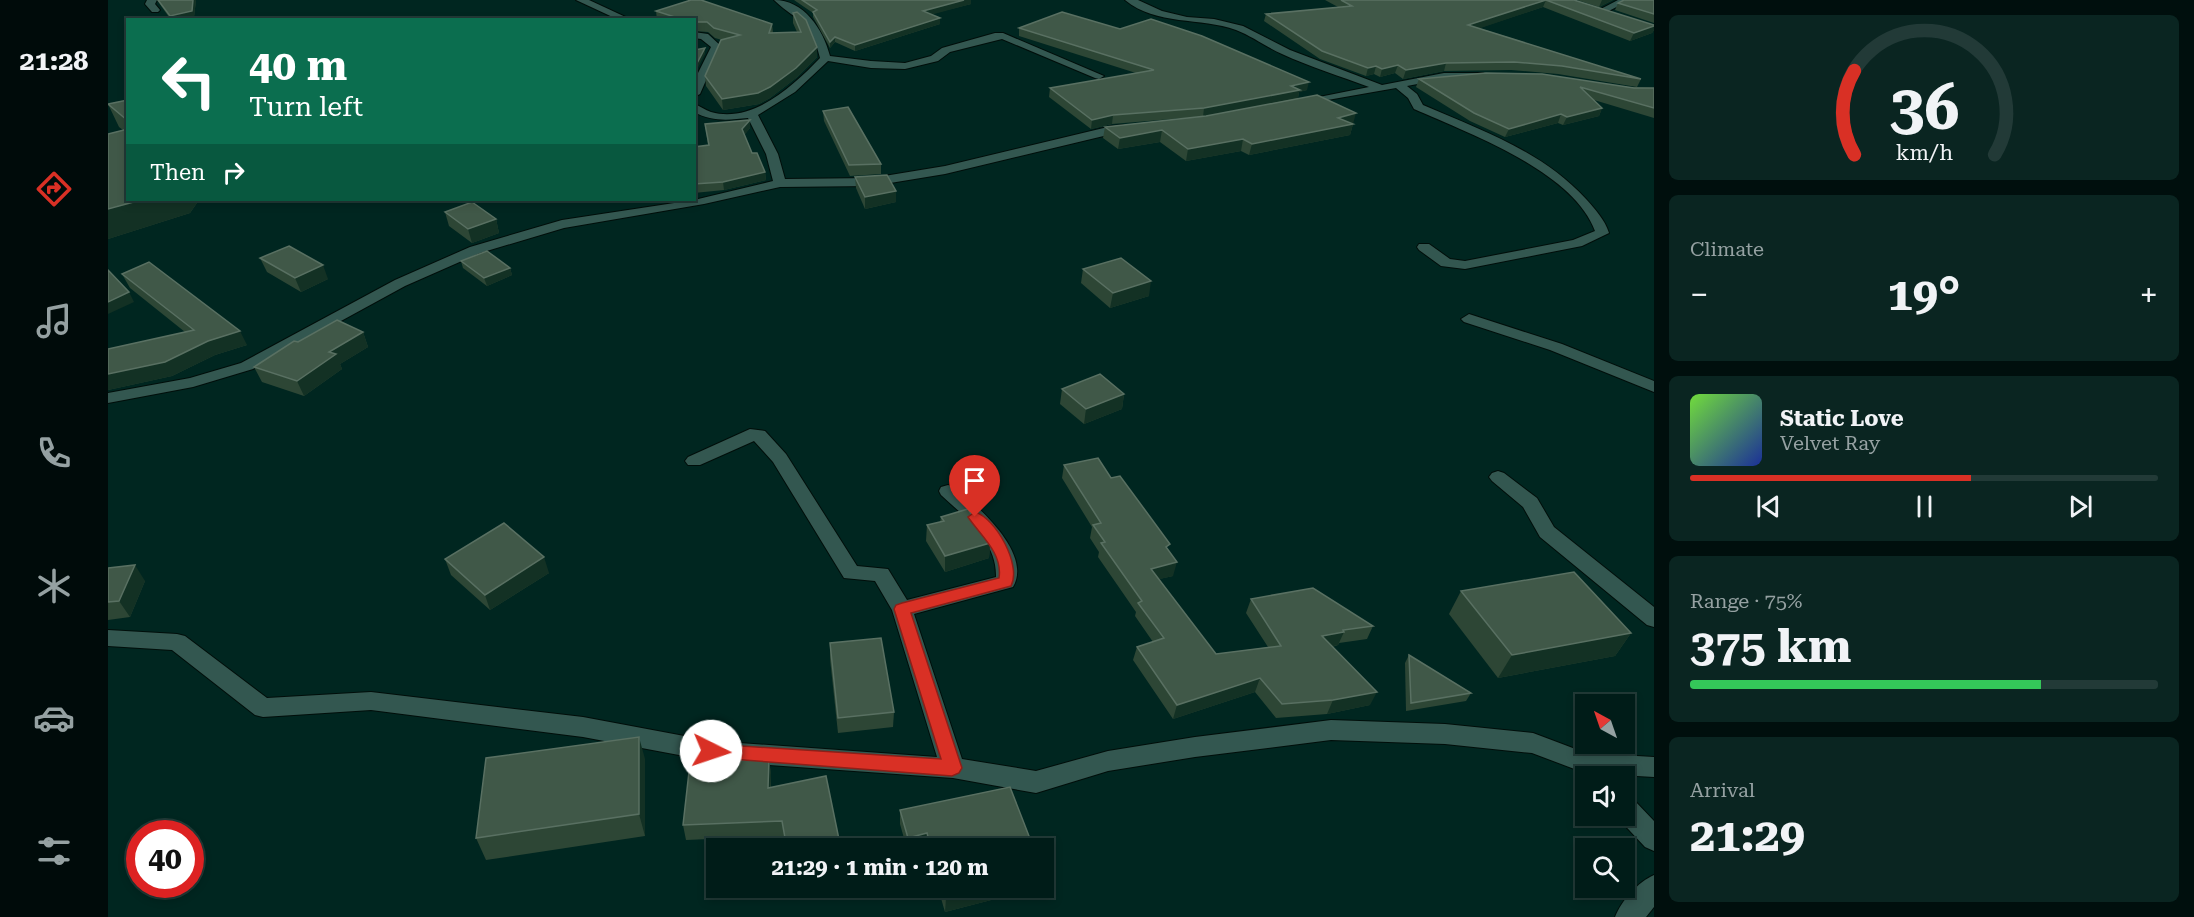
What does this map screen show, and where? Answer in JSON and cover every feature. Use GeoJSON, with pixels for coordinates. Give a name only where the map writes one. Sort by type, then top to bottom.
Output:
{"type":"FeatureCollection","features":[{"type":"Feature","properties":{"kind":"street"},"geometry":{"type":"LineString","coordinates":[[581,0],[623,18]]}},
{"type":"Feature","properties":{"kind":"street"},"geometry":{"type":"LineString","coordinates":[[778,0],[806,18],[819,31],[825,58]]}},
{"type":"Feature","properties":{"kind":"street"},"geometry":{"type":"LineString","coordinates":[[1130,0],[1159,13],[1240,28],[1286,52],[1382,88]]}},
{"type":"Feature","properties":{"kind":"street"},"geometry":{"type":"LineString","coordinates":[[1615,16],[1595,10],[1625,0]]}},
{"type":"Feature","properties":{"kind":"street"},"geometry":{"type":"LineString","coordinates":[[696,34],[704,36],[716,46],[696,90]]}},
{"type":"Feature","properties":{"kind":"street"},"geometry":{"type":"LineString","coordinates":[[825,58],[895,67],[930,60],[941,56],[946,50],[1003,36],[1099,76]]}},
{"type":"Feature","properties":{"kind":"street"},"geometry":{"type":"LineString","coordinates":[[696,109],[703,115],[717,117],[752,114],[781,99],[804,82],[825,58]]}},
{"type":"Feature","properties":{"kind":"street"},"geometry":{"type":"LineString","coordinates":[[1293,105],[1444,75],[1489,75]]}},
{"type":"Feature","properties":{"kind":"street"},"geometry":{"type":"LineString","coordinates":[[1399,85],[1413,96],[1418,107],[1510,148],[1548,170],[1575,192],[1600,224],[1602,233],[1577,243],[1465,265],[1446,262],[1424,247]]}},
{"type":"Feature","properties":{"kind":"street"},"geometry":{"type":"LineString","coordinates":[[752,114],[772,154],[780,183]]}},
{"type":"Feature","properties":{"kind":"street"},"geometry":{"type":"LineString","coordinates":[[108,398],[193,382],[248,366],[330,319],[400,283],[475,250],[562,224],[704,200],[780,183],[872,182],[945,170],[1112,130],[1146,127]]}},
{"type":"Feature","properties":{"kind":"street"},"geometry":{"type":"LineString","coordinates":[[1469,319],[1556,347],[1654,387]]}},
{"type":"Feature","properties":{"kind":"street"},"geometry":{"type":"LineString","coordinates":[[694,461],[750,435],[759,435],[780,458],[851,573],[881,574],[902,609],[952,768]]}},
{"type":"Feature","properties":{"kind":"street"},"geometry":{"type":"LineString","coordinates":[[1498,477],[1530,503],[1547,532],[1654,619]]}},
{"type":"Feature","properties":{"kind":"street"},"geometry":{"type":"LineString","coordinates":[[902,609],[1006,582],[1007,573],[1001,552],[989,530],[948,491]]}},
{"type":"Feature","properties":{"kind":"street"},"geometry":{"type":"LineString","coordinates":[[108,638],[177,642],[263,708],[371,701],[583,727],[711,751],[952,768],[1036,782],[1108,761],[1195,747],[1331,730],[1445,734],[1533,743],[1582,766]]}},
{"type":"Feature","properties":{"kind":"street"},"geometry":{"type":"LineString","coordinates":[[1635,768],[1654,767]]}},
{"type":"Feature","properties":{"kind":"street"},"geometry":{"type":"LineString","coordinates":[[1635,819],[1654,839]]}},
{"type":"Feature","properties":{"kind":"street"},"geometry":{"type":"LineString","coordinates":[[1628,917],[1654,888]]}},
{"type":"Feature","properties":{"kind":"building"},"geometry":{"type":"Polygon","coordinates":[[[158,0],[193,0],[192,11],[170,16],[158,0]]]}},
{"type":"Feature","properties":{"kind":"building"},"geometry":{"type":"Polygon","coordinates":[[[691,0],[701,0],[772,24],[769,33],[801,32],[793,13],[797,12],[806,20],[817,47],[796,68],[770,87],[758,93],[722,99],[705,76],[721,40],[740,35],[714,28],[707,22],[696,22],[696,18],[678,18],[656,11],[691,0]]]}},
{"type":"Feature","properties":{"kind":"building"},"geometry":{"type":"Polygon","coordinates":[[[802,0],[964,0],[923,11],[940,18],[855,45],[835,37],[830,42],[813,12],[817,10],[802,0]]]}},
{"type":"Feature","properties":{"kind":"building"},"geometry":{"type":"Polygon","coordinates":[[[1341,0],[1546,0],[1468,25],[1641,79],[1562,66],[1514,62],[1446,63],[1406,70],[1398,65],[1382,69],[1376,66],[1368,68],[1322,51],[1266,14],[1352,6],[1341,0]]]}},
{"type":"Feature","properties":{"kind":"building"},"geometry":{"type":"Polygon","coordinates":[[[1546,0],[1574,0],[1654,26],[1634,33],[1546,0]]]}},
{"type":"Feature","properties":{"kind":"building"},"geometry":{"type":"Polygon","coordinates":[[[1624,0],[1654,0],[1654,14],[1618,3],[1624,0]]]}},
{"type":"Feature","properties":{"kind":"building"},"geometry":{"type":"Polygon","coordinates":[[[1062,12],[1120,29],[1151,19],[1202,36],[1309,82],[1291,86],[1300,90],[1204,108],[1113,115],[1092,120],[1050,88],[1154,70],[1019,28],[1062,12]]]}},
{"type":"Feature","properties":{"kind":"building"},"geometry":{"type":"Polygon","coordinates":[[[705,48],[696,65],[696,50],[705,48]]]}},
{"type":"Feature","properties":{"kind":"building"},"geometry":{"type":"Polygon","coordinates":[[[1486,73],[1542,74],[1634,88],[1654,88],[1654,108],[1580,87],[1602,108],[1567,117],[1561,114],[1509,129],[1474,113],[1419,79],[1486,73]]]}},
{"type":"Feature","properties":{"kind":"building"},"geometry":{"type":"Polygon","coordinates":[[[1317,95],[1356,113],[1338,118],[1353,124],[1252,144],[1243,139],[1188,149],[1162,130],[1120,138],[1105,127],[1206,116],[1317,95]]]}},
{"type":"Feature","properties":{"kind":"building"},"geometry":{"type":"Polygon","coordinates":[[[126,100],[126,119],[108,104],[126,100]]]}},
{"type":"Feature","properties":{"kind":"building"},"geometry":{"type":"Polygon","coordinates":[[[848,107],[881,164],[849,165],[823,111],[848,107]]]}},
{"type":"Feature","properties":{"kind":"building"},"geometry":{"type":"Polygon","coordinates":[[[750,120],[742,129],[752,153],[757,153],[765,172],[723,182],[696,184],[696,147],[709,145],[705,124],[750,120]]]}},
{"type":"Feature","properties":{"kind":"building"},"geometry":{"type":"Polygon","coordinates":[[[126,130],[126,201],[137,201],[108,209],[108,134],[126,130]]]}},
{"type":"Feature","properties":{"kind":"building"},"geometry":{"type":"Polygon","coordinates":[[[887,175],[896,191],[865,197],[855,177],[887,175]]]}},
{"type":"Feature","properties":{"kind":"building"},"geometry":{"type":"Polygon","coordinates":[[[472,202],[496,219],[468,229],[445,212],[472,202]]]}},
{"type":"Feature","properties":{"kind":"building"},"geometry":{"type":"Polygon","coordinates":[[[289,246],[323,265],[295,278],[260,258],[289,246]]]}},
{"type":"Feature","properties":{"kind":"building"},"geometry":{"type":"Polygon","coordinates":[[[487,251],[510,268],[484,278],[461,261],[487,251]]]}},
{"type":"Feature","properties":{"kind":"building"},"geometry":{"type":"Polygon","coordinates":[[[1121,258],[1151,281],[1113,293],[1083,269],[1121,258]]]}},
{"type":"Feature","properties":{"kind":"building"},"geometry":{"type":"Polygon","coordinates":[[[149,262],[240,331],[208,341],[165,362],[108,374],[108,349],[194,330],[122,274],[149,262]]]}},
{"type":"Feature","properties":{"kind":"building"},"geometry":{"type":"Polygon","coordinates":[[[108,270],[129,292],[108,302],[108,270]]]}},
{"type":"Feature","properties":{"kind":"building"},"geometry":{"type":"Polygon","coordinates":[[[337,320],[363,332],[329,352],[336,354],[297,381],[254,367],[294,341],[298,342],[337,320]]]}},
{"type":"Feature","properties":{"kind":"building"},"geometry":{"type":"Polygon","coordinates":[[[1100,374],[1124,394],[1086,409],[1062,389],[1100,374]]]}},
{"type":"Feature","properties":{"kind":"building"},"geometry":{"type":"Polygon","coordinates":[[[1098,458],[1111,478],[1120,476],[1170,544],[1166,547],[1177,562],[1151,569],[1216,654],[1281,646],[1251,599],[1313,588],[1373,626],[1343,630],[1344,632],[1322,636],[1377,692],[1333,700],[1282,704],[1260,678],[1177,705],[1137,647],[1164,638],[1138,603],[1142,601],[1101,543],[1105,542],[1093,525],[1101,523],[1064,465],[1098,458]]]}},
{"type":"Feature","properties":{"kind":"building"},"geometry":{"type":"Polygon","coordinates":[[[968,509],[990,543],[945,556],[927,525],[944,521],[941,517],[968,509]]]}},
{"type":"Feature","properties":{"kind":"building"},"geometry":{"type":"Polygon","coordinates":[[[504,523],[544,557],[485,595],[445,559],[504,523]]]}},
{"type":"Feature","properties":{"kind":"building"},"geometry":{"type":"Polygon","coordinates":[[[135,565],[119,601],[108,602],[108,568],[135,565]]]}},
{"type":"Feature","properties":{"kind":"building"},"geometry":{"type":"Polygon","coordinates":[[[1574,572],[1631,633],[1512,655],[1461,591],[1574,572]]]}},
{"type":"Feature","properties":{"kind":"building"},"geometry":{"type":"Polygon","coordinates":[[[881,638],[894,712],[838,718],[830,643],[881,638]]]}},
{"type":"Feature","properties":{"kind":"building"},"geometry":{"type":"Polygon","coordinates":[[[1409,655],[1471,693],[1411,703],[1409,655]]]}},
{"type":"Feature","properties":{"kind":"building"},"geometry":{"type":"Polygon","coordinates":[[[639,737],[639,814],[476,838],[486,758],[639,737]]]}},
{"type":"Feature","properties":{"kind":"building"},"geometry":{"type":"Polygon","coordinates":[[[769,759],[768,788],[826,776],[839,838],[785,838],[782,821],[683,825],[690,763],[769,759]]]}},
{"type":"Feature","properties":{"kind":"building"},"geometry":{"type":"Polygon","coordinates":[[[1010,787],[1030,838],[928,838],[927,833],[908,838],[900,810],[1010,787]]]}},
{"type":"Feature","properties":{"kind":"route"},"geometry":{"type":"LineString","coordinates":[[711,751],[952,768],[902,609],[1006,582],[1007,573],[1001,552],[989,530],[975,517]]}}]}
